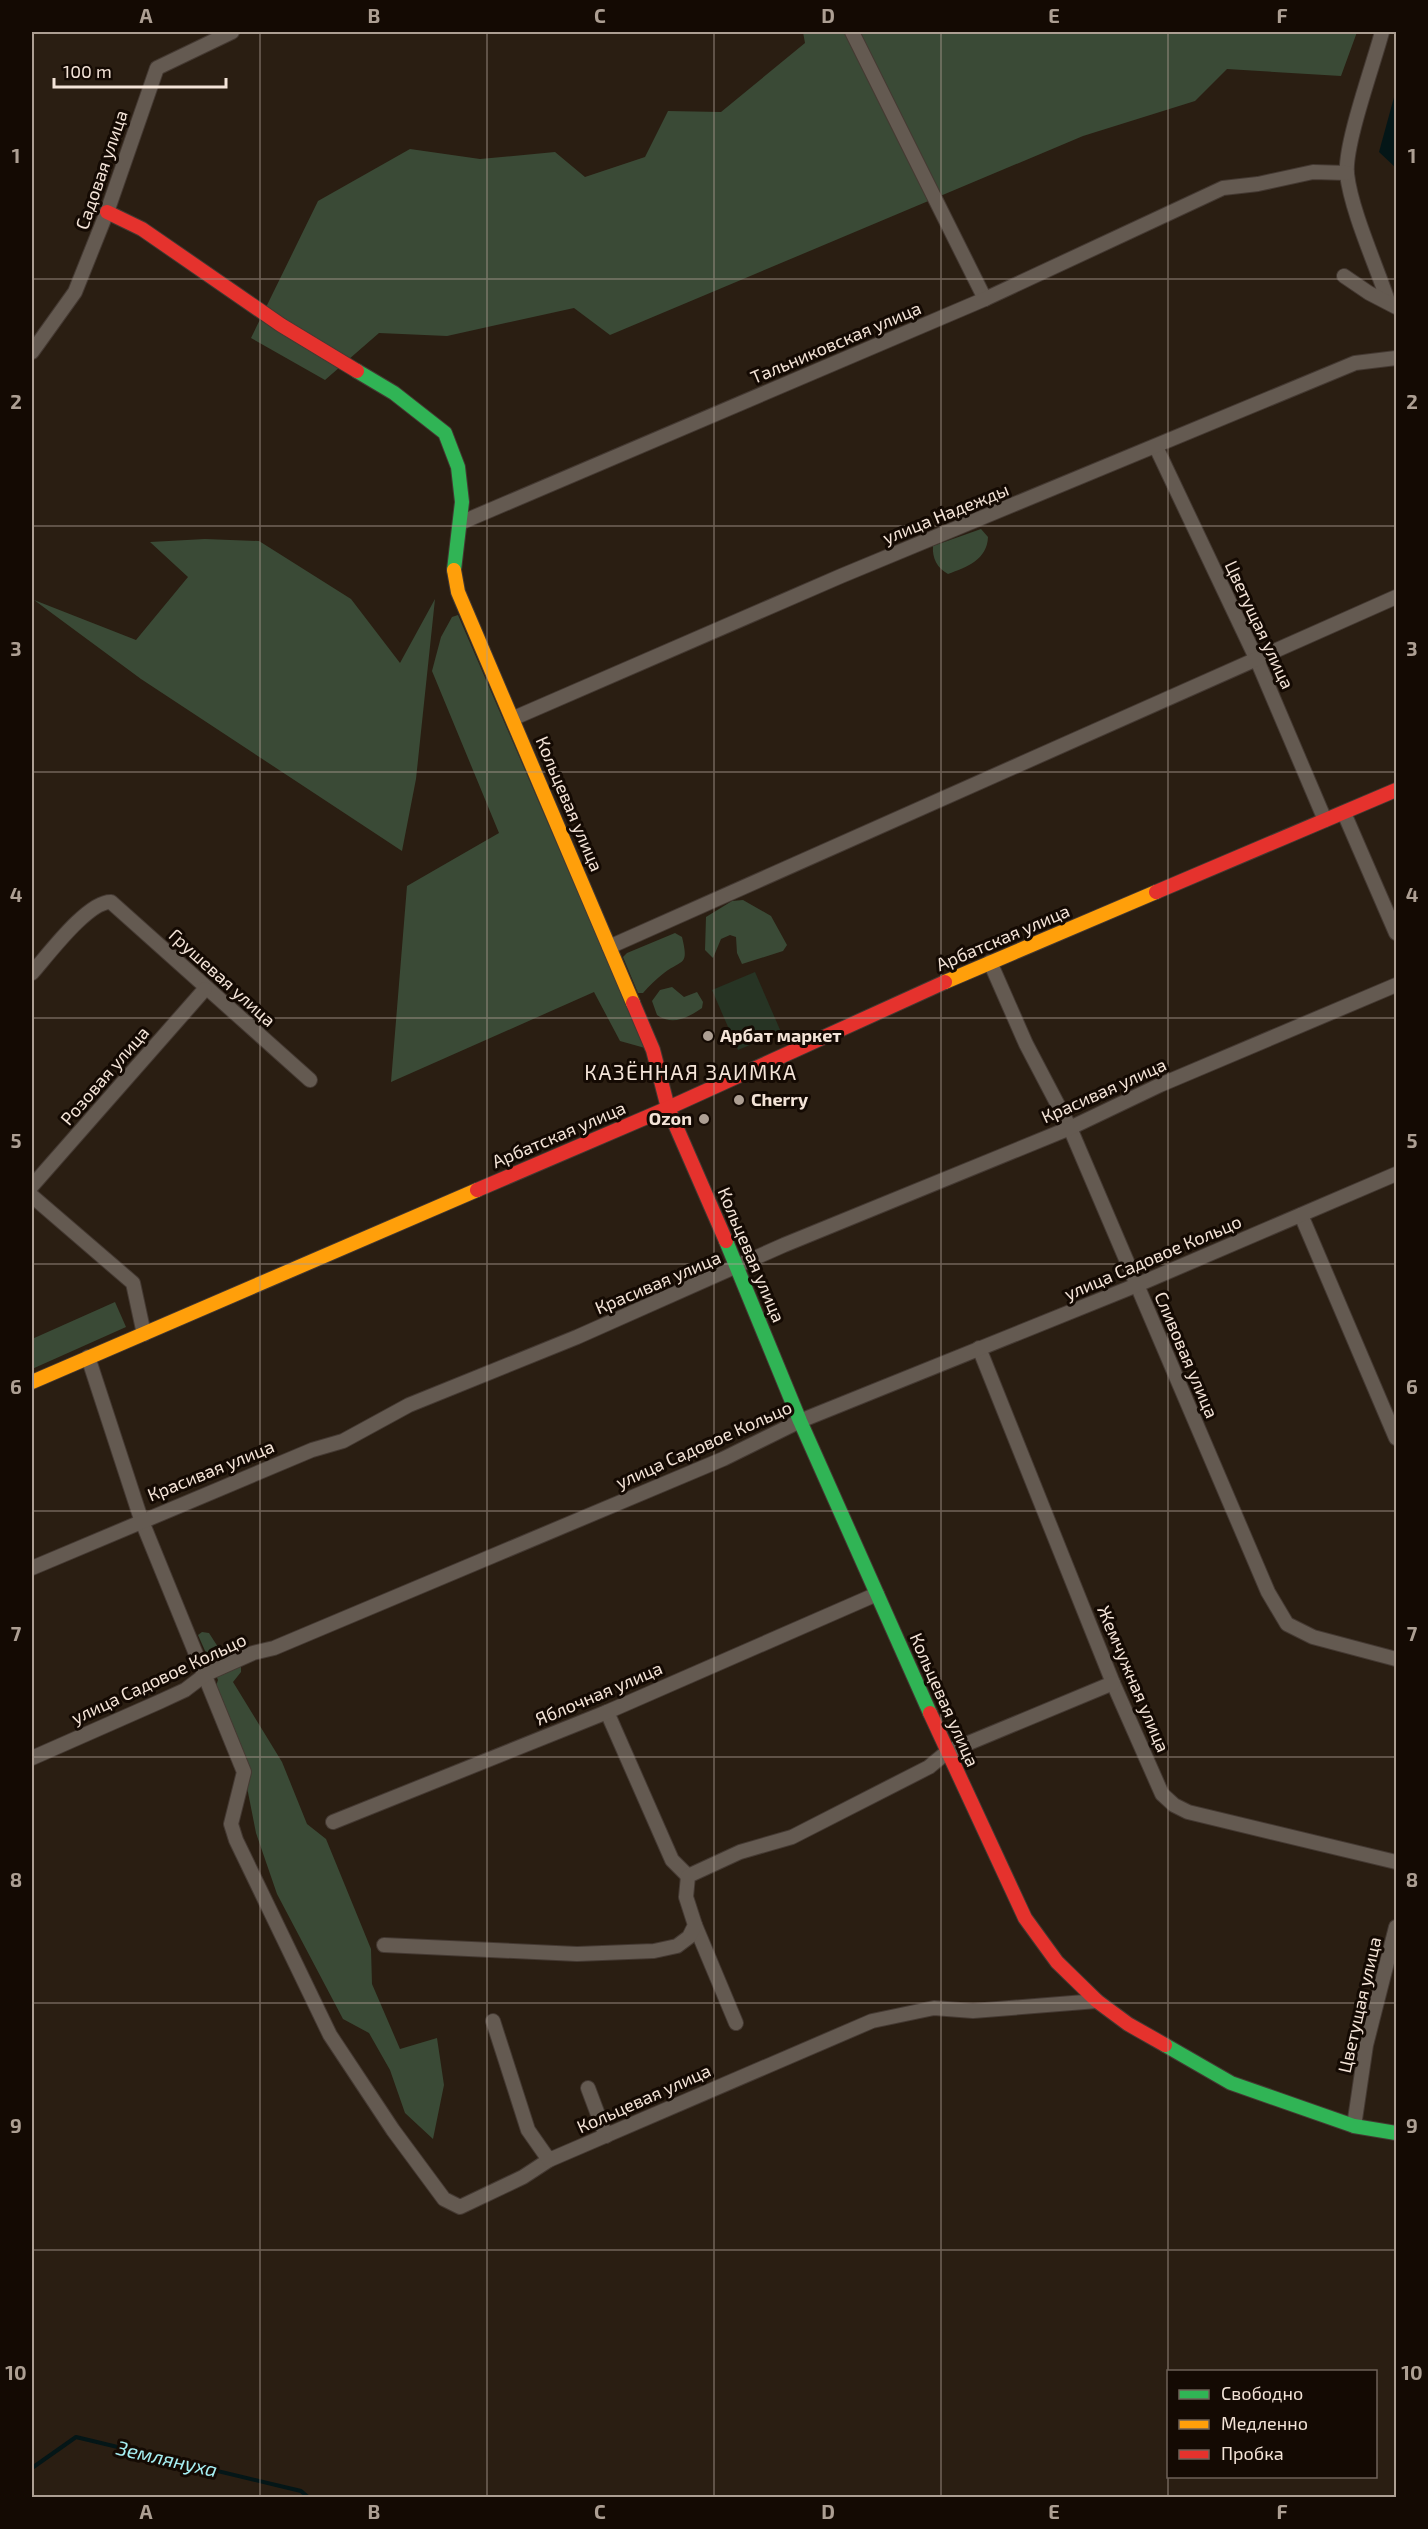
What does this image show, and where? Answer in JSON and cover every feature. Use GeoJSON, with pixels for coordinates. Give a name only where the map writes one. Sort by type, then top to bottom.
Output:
{"type":"FeatureCollection","features":[{"type":"Feature","properties":{"kind":"street","name":"Садовая улица"},"geometry":{"type":"LineString","coordinates":[[32,352],[75,292],[107,212],[157,68],[232,32]]}},
{"type":"Feature","properties":{"kind":"street"},"geometry":{"type":"LineString","coordinates":[[852,32],[985,299]]}},
{"type":"Feature","properties":{"kind":"street"},"geometry":{"type":"LineString","coordinates":[[1383,32],[1352,141],[1347,173],[1352,195],[1392,304]]}},
{"type":"Feature","properties":{"kind":"street","name":"Тальниковская улица"},"geometry":{"type":"LineString","coordinates":[[460,522],[985,299],[1223,188],[1258,184],[1313,172],[1347,173]]}},
{"type":"Feature","properties":{"kind":"street","name":"Кольцевая улица"},"geometry":{"type":"LineString","coordinates":[[107,212],[142,229],[281,325],[394,393],[445,433],[458,467],[462,502],[453,563],[458,592],[514,718],[653,1050],[668,1108],[738,1267],[800,1421],[946,1752],[1024,1918],[1057,1962],[1097,2001]]}},
{"type":"Feature","properties":{"kind":"street"},"geometry":{"type":"LineString","coordinates":[[1344,276],[1369,294],[1392,304]]}},
{"type":"Feature","properties":{"kind":"street","name":"улица Надежды"},"geometry":{"type":"LineString","coordinates":[[514,718],[842,576],[1355,363],[1396,358]]}},
{"type":"Feature","properties":{"kind":"street","name":"Цветущая улица"},"geometry":{"type":"LineString","coordinates":[[1156,447],[1257,660],[1325,820]]}},
{"type":"Feature","properties":{"kind":"street"},"geometry":{"type":"LineString","coordinates":[[609,947],[1396,597]]}},
{"type":"Feature","properties":{"kind":"street","name":"Арбатская улица"},"geometry":{"type":"LineString","coordinates":[[32,1382],[668,1108],[990,962],[1396,790]]}},
{"type":"Feature","properties":{"kind":"street"},"geometry":{"type":"LineString","coordinates":[[1344,813],[1396,933]]}},
{"type":"Feature","properties":{"kind":"street","name":"Грушевая улица"},"geometry":{"type":"LineString","coordinates":[[32,973],[89,911],[103,902],[111,902],[205,989],[310,1080]]}},
{"type":"Feature","properties":{"kind":"street","name":"Сливовая улица"},"geometry":{"type":"LineString","coordinates":[[990,962],[1026,1044],[1070,1128],[1268,1592],[1287,1624],[1313,1637],[1396,1659]]}},
{"type":"Feature","properties":{"kind":"street","name":"Красивая улица"},"geometry":{"type":"LineString","coordinates":[[32,1568],[141,1519],[312,1450],[343,1441],[409,1405],[577,1337],[784,1245],[1070,1128],[1160,1085],[1396,985]]}},
{"type":"Feature","properties":{"kind":"street","name":"Розовая улица"},"geometry":{"type":"LineString","coordinates":[[32,1186],[205,989]]}},
{"type":"Feature","properties":{"kind":"street","name":"улица Садовое Кольцо"},"geometry":{"type":"LineString","coordinates":[[32,1758],[185,1690],[206,1674],[253,1653],[274,1648],[723,1459],[800,1421],[1137,1285],[1396,1174]]}},
{"type":"Feature","properties":{"kind":"street"},"geometry":{"type":"LineString","coordinates":[[32,1196],[133,1283],[144,1334]]}},
{"type":"Feature","properties":{"kind":"street"},"geometry":{"type":"LineString","coordinates":[[1301,1215],[1396,1438]]}},
{"type":"Feature","properties":{"kind":"street","name":"Жемчужная улица"},"geometry":{"type":"LineString","coordinates":[[979,1348],[1113,1683],[1162,1794],[1174,1805],[1188,1812],[1396,1862]]}},
{"type":"Feature","properties":{"kind":"street"},"geometry":{"type":"LineString","coordinates":[[88,1357],[141,1519],[206,1674]]}},
{"type":"Feature","properties":{"kind":"street","name":"Яблочная улица"},"geometry":{"type":"LineString","coordinates":[[333,1822],[607,1712],[877,1594]]}},
{"type":"Feature","properties":{"kind":"street","name":"Кольцевая улица"},"geometry":{"type":"LineString","coordinates":[[206,1674],[244,1772],[231,1824],[236,1840],[330,2035],[393,2130],[444,2199],[460,2207],[523,2177],[549,2160],[750,2072],[880,2019],[934,2008],[973,2011],[1097,2001]]}},
{"type":"Feature","properties":{"kind":"street"},"geometry":{"type":"LineString","coordinates":[[688,1876],[740,1852],[792,1837],[929,1767],[946,1752],[1113,1683]]}},
{"type":"Feature","properties":{"kind":"street"},"geometry":{"type":"LineString","coordinates":[[607,1712],[672,1860],[688,1876]]}},
{"type":"Feature","properties":{"kind":"street"},"geometry":{"type":"LineString","coordinates":[[688,1876],[686,1897],[695,1925],[736,2023]]}},
{"type":"Feature","properties":{"kind":"street"},"geometry":{"type":"LineString","coordinates":[[384,1945],[577,1954],[654,1951],[677,1946],[689,1938],[695,1925]]}},
{"type":"Feature","properties":{"kind":"street","name":"Цветущая улица"},"geometry":{"type":"LineString","coordinates":[[1354,2126],[1366,2045],[1396,1927]]}},
{"type":"Feature","properties":{"kind":"street"},"geometry":{"type":"LineString","coordinates":[[1097,2001],[1128,2024],[1231,2083],[1354,2126],[1396,2133]]}},
{"type":"Feature","properties":{"kind":"street"},"geometry":{"type":"LineString","coordinates":[[493,2020],[528,2130],[549,2160]]}},
{"type":"Feature","properties":{"kind":"street"},"geometry":{"type":"LineString","coordinates":[[588,2088],[606,2136]]}},
{"type":"Feature","properties":{"kind":"green space"},"geometry":{"type":"Polygon","coordinates":[[[803,32],[1357,32],[1341,76],[1227,69],[1195,101],[1083,136],[610,335],[574,308],[447,336],[379,333],[325,380],[251,338],[318,201],[410,149],[480,159],[555,152],[585,177],[645,157],[668,111],[721,112],[805,43],[803,32]]]}},
{"type":"Feature","properties":{"kind":"green space"},"geometry":{"type":"Polygon","coordinates":[[[981,529],[988,537],[987,545],[975,562],[948,574],[938,566],[933,555],[933,546],[981,529]]]}},
{"type":"Feature","properties":{"kind":"green space"},"geometry":{"type":"Polygon","coordinates":[[[205,539],[259,541],[351,599],[400,663],[435,599],[416,779],[402,851],[141,679],[34,600],[136,640],[188,577],[150,542],[205,539]]]}},
{"type":"Feature","properties":{"kind":"green space"},"geometry":{"type":"Polygon","coordinates":[[[458,615],[645,1048],[620,1041],[594,992],[391,1082],[407,886],[499,833],[432,671],[441,637],[452,617],[458,615]]]}},
{"type":"Feature","properties":{"kind":"green space"},"geometry":{"type":"Polygon","coordinates":[[[743,900],[771,916],[787,945],[783,951],[742,964],[737,953],[736,937],[730,935],[721,939],[713,958],[705,950],[706,917],[732,901],[743,900]]]}},
{"type":"Feature","properties":{"kind":"green space"},"geometry":{"type":"Polygon","coordinates":[[[675,933],[682,937],[685,953],[683,961],[661,975],[643,993],[638,993],[623,957],[627,953],[675,933]]]}},
{"type":"Feature","properties":{"kind":"green space"},"geometry":{"type":"Polygon","coordinates":[[[755,972],[781,1032],[738,1050],[712,990],[755,972]]]}},
{"type":"Feature","properties":{"kind":"green space"},"geometry":{"type":"Polygon","coordinates":[[[672,987],[684,997],[697,992],[703,1002],[702,1008],[685,1018],[674,1020],[657,1015],[652,1001],[660,990],[672,987]]]}},
{"type":"Feature","properties":{"kind":"green space"},"geometry":{"type":"Polygon","coordinates":[[[115,1302],[126,1327],[32,1369],[32,1339],[115,1302]]]}},
{"type":"Feature","properties":{"kind":"green space"},"geometry":{"type":"Polygon","coordinates":[[[202,1632],[209,1633],[218,1647],[241,1667],[241,1672],[233,1682],[282,1762],[307,1824],[326,1839],[371,1949],[372,1984],[400,2049],[437,2038],[444,2085],[433,2139],[405,2113],[390,2070],[369,2033],[343,2019],[277,1894],[256,1833],[244,1772],[215,1689],[218,1680],[198,1635],[202,1632]]]}},
{"type":"Feature","properties":{"kind":"shaded area"},"geometry":{"type":"Polygon","coordinates":[[[1396,90],[1396,168],[1379,152],[1396,90]]]}},
{"type":"Feature","properties":{"kind":"waterway","name":"Землянуха"},"geometry":{"type":"LineString","coordinates":[[32,2468],[76,2437],[301,2491],[309,2498]]}},
{"type":"Feature","properties":{"kind":"traffic: fast"},"geometry":{"type":"LineString","coordinates":[[357,371],[394,393],[445,433],[458,467],[462,502],[454,570]]}},
{"type":"Feature","properties":{"kind":"traffic: fast"},"geometry":{"type":"LineString","coordinates":[[726,1241],[800,1421],[930,1713]]}},
{"type":"Feature","properties":{"kind":"traffic: fast"},"geometry":{"type":"LineString","coordinates":[[1165,2045],[1231,2083],[1354,2126],[1396,2133]]}},
{"type":"Feature","properties":{"kind":"traffic: slow"},"geometry":{"type":"LineString","coordinates":[[454,570],[458,592],[633,1003]]}},
{"type":"Feature","properties":{"kind":"traffic: slow"},"geometry":{"type":"LineString","coordinates":[[945,982],[1156,892]]}},
{"type":"Feature","properties":{"kind":"traffic: slow"},"geometry":{"type":"LineString","coordinates":[[32,1382],[477,1190]]}},
{"type":"Feature","properties":{"kind":"traffic: jam"},"geometry":{"type":"LineString","coordinates":[[107,212],[142,229],[281,325],[357,371]]}},
{"type":"Feature","properties":{"kind":"traffic: jam"},"geometry":{"type":"LineString","coordinates":[[1156,892],[1396,790]]}},
{"type":"Feature","properties":{"kind":"traffic: jam"},"geometry":{"type":"LineString","coordinates":[[477,1190],[668,1108],[945,982]]}},
{"type":"Feature","properties":{"kind":"traffic: jam"},"geometry":{"type":"LineString","coordinates":[[633,1003],[653,1050],[668,1108],[726,1241]]}},
{"type":"Feature","properties":{"kind":"traffic: jam"},"geometry":{"type":"LineString","coordinates":[[930,1713],[1025,1918],[1057,1962],[1097,2001],[1128,2024],[1165,2045]]}},
{"type":"Feature","properties":{"kind":"place","name":"Арбат маркет"},"geometry":{"type":"Point","coordinates":[708,1036]}},
{"type":"Feature","properties":{"kind":"place","name":"Cherry"},"geometry":{"type":"Point","coordinates":[739,1100]}},
{"type":"Feature","properties":{"kind":"place","name":"Ozon"},"geometry":{"type":"Point","coordinates":[704,1119]}},
{"type":"Feature","properties":{"kind":"district","name":"КАЗЁННАЯ ЗАИМКА"},"geometry":{"type":"Point","coordinates":[691,1073]}}]}
